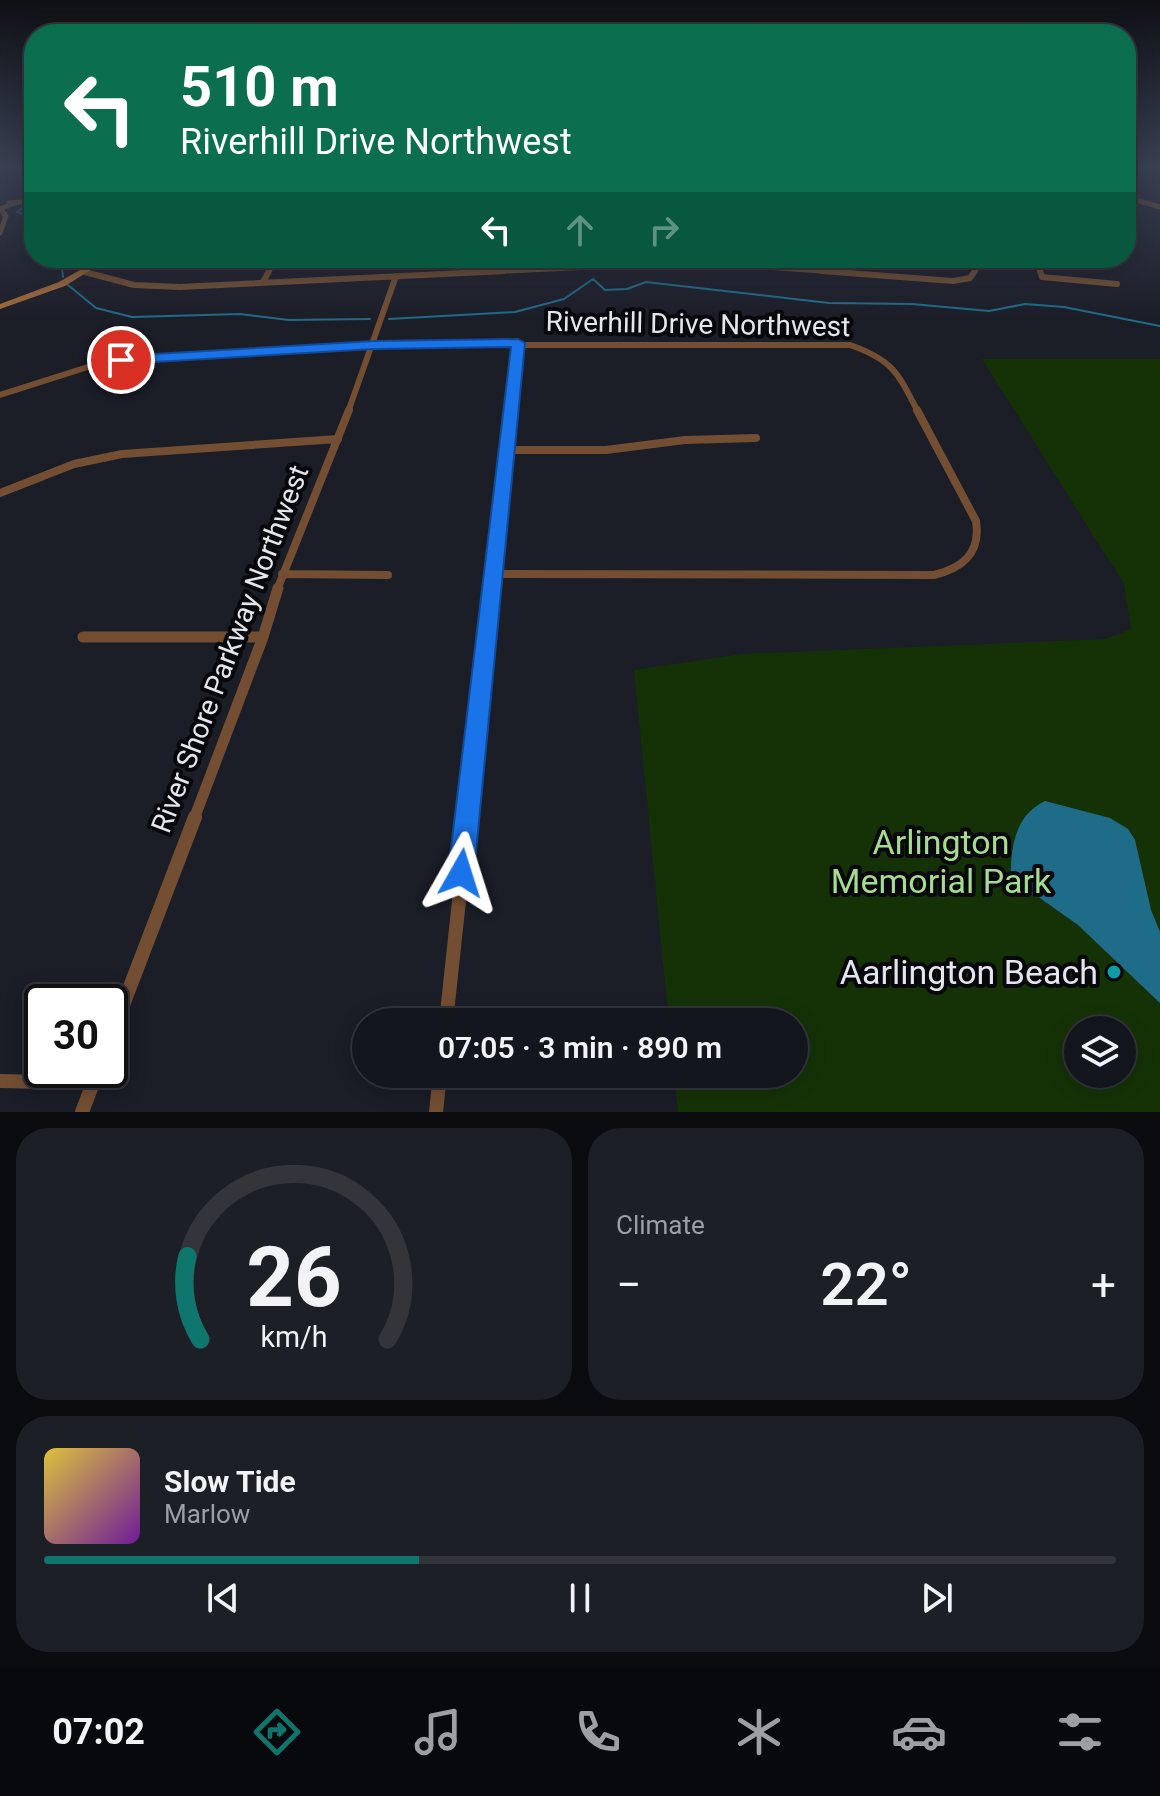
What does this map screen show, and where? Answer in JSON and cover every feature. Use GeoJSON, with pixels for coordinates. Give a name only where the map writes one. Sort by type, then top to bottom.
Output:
{"type":"FeatureCollection","features":[{"type":"Feature","properties":{"kind":"street"},"geometry":{"type":"LineString","coordinates":[[0,307],[49,290],[91,268]]}},
{"type":"Feature","properties":{"kind":"street"},"geometry":{"type":"LineString","coordinates":[[263,282],[271,268]]}},
{"type":"Feature","properties":{"kind":"street"},"geometry":{"type":"LineString","coordinates":[[85,272],[134,285],[180,287],[510,268]]}},
{"type":"Feature","properties":{"kind":"street"},"geometry":{"type":"LineString","coordinates":[[784,268],[953,281],[970,278],[977,268]]}},
{"type":"Feature","properties":{"kind":"street"},"geometry":{"type":"LineString","coordinates":[[1040,268],[1042,277],[1117,284]]}},
{"type":"Feature","properties":{"kind":"street","name":"River Shore Parkway Northwest"},"geometry":{"type":"LineString","coordinates":[[128,992],[263,637],[282,574],[374,345],[396,276]]}},
{"type":"Feature","properties":{"kind":"street"},"geometry":{"type":"LineString","coordinates":[[447,1008],[518,343]]}},
{"type":"Feature","properties":{"kind":"street","name":"Riverhill Drive Northwest"},"geometry":{"type":"LineString","coordinates":[[0,395],[63,373],[121,360],[374,345],[832,343],[868,350],[890,363],[898,373],[976,521],[979,533],[976,550],[963,565],[945,573],[921,576],[492,574]]}},
{"type":"Feature","properties":{"kind":"street"},"geometry":{"type":"LineString","coordinates":[[506,450],[606,450],[685,440],[756,438]]}},
{"type":"Feature","properties":{"kind":"street"},"geometry":{"type":"LineString","coordinates":[[0,493],[74,464],[122,454],[338,439]]}},
{"type":"Feature","properties":{"kind":"street"},"geometry":{"type":"LineString","coordinates":[[282,574],[388,575]]}},
{"type":"Feature","properties":{"kind":"street"},"geometry":{"type":"LineString","coordinates":[[83,637],[263,637]]}},
{"type":"Feature","properties":{"kind":"street"},"geometry":{"type":"LineString","coordinates":[[0,1081],[24,1080]]}},
{"type":"Feature","properties":{"kind":"street"},"geometry":{"type":"LineString","coordinates":[[82,1112],[91,1088]]}},
{"type":"Feature","properties":{"kind":"street"},"geometry":{"type":"LineString","coordinates":[[436,1112],[439,1088]]}},
{"type":"Feature","properties":{"kind":"green space","name":"Arlington Memorial Park"},"geometry":{"type":"Polygon","coordinates":[[[982,359],[1160,359],[1160,1112],[678,1112],[675,1088],[808,1088],[808,1008],[668,1008],[634,670],[742,654],[1106,639],[1131,629],[1124,584],[982,359]]]}},
{"type":"Feature","properties":{"kind":"water"},"geometry":{"type":"Polygon","coordinates":[[[1045,801],[1110,818],[1128,829],[1135,840],[1151,910],[1160,932],[1160,1003],[1078,925],[1037,896],[1011,889],[1012,851],[1019,827],[1034,808],[1045,801]]]}},
{"type":"Feature","properties":{"kind":"waterway"},"geometry":{"type":"LineString","coordinates":[[62,268],[63,277]]}},
{"type":"Feature","properties":{"kind":"waterway"},"geometry":{"type":"LineString","coordinates":[[389,319],[515,312],[564,299],[593,279],[605,290],[627,289],[646,282],[829,303],[912,304],[989,311],[1025,304],[1064,307],[1160,326]]}},
{"type":"Feature","properties":{"kind":"waterway"},"geometry":{"type":"LineString","coordinates":[[68,285],[96,308],[132,317],[240,314],[289,320],[370,319]]}},
{"type":"Feature","properties":{"kind":"place","name":"Aarlington Beach"},"geometry":{"type":"Point","coordinates":[1114,972]}},
{"type":"Feature","properties":{"kind":"route"},"geometry":{"type":"LineString","coordinates":[[121,360],[374,345],[518,343],[461,873]]}}]}
